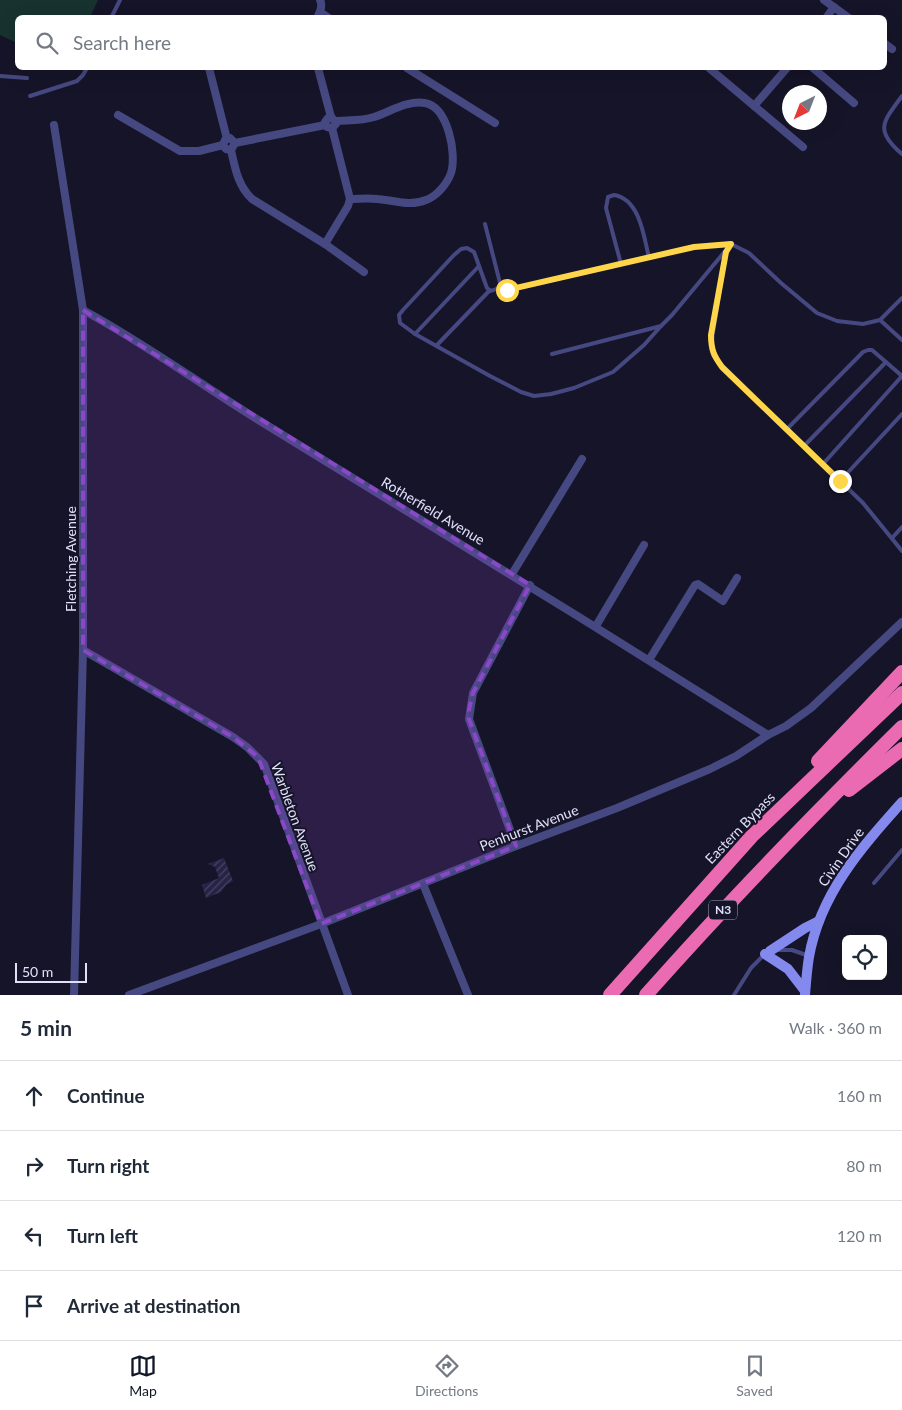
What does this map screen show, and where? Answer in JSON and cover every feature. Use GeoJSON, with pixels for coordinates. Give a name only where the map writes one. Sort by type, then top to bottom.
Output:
{"type":"FeatureCollection","features":[{"type":"Feature","properties":{"kind":"highway"},"geometry":{"type":"LineString","coordinates":[[752,836],[845,732],[902,672]]}},
{"type":"Feature","properties":{"kind":"highway","name":"Eastern Bypass"},"geometry":{"type":"LineString","coordinates":[[610,995],[752,836],[902,693]]}},
{"type":"Feature","properties":{"kind":"highway","name":"N3"},"geometry":{"type":"LineString","coordinates":[[646,995],[697,937],[802,827],[902,727]]}},
{"type":"Feature","properties":{"kind":"highway"},"geometry":{"type":"LineString","coordinates":[[802,827],[902,748]]}},
{"type":"Feature","properties":{"kind":"main road","name":"Civin Drive"},"geometry":{"type":"LineString","coordinates":[[805,993],[809,956],[819,921],[836,884],[868,840],[902,802]]}},
{"type":"Feature","properties":{"kind":"main road"},"geometry":{"type":"LineString","coordinates":[[805,993],[788,969],[767,952],[819,921]]}},
{"type":"Feature","properties":{"kind":"street"},"geometry":{"type":"LineString","coordinates":[[318,15],[322,3],[320,0]]}},
{"type":"Feature","properties":{"kind":"street"},"geometry":{"type":"LineString","coordinates":[[824,0],[845,15]]}},
{"type":"Feature","properties":{"kind":"street"},"geometry":{"type":"LineString","coordinates":[[828,15],[834,6]]}},
{"type":"Feature","properties":{"kind":"street"},"geometry":{"type":"LineString","coordinates":[[887,46],[892,49]]}},
{"type":"Feature","properties":{"kind":"street"},"geometry":{"type":"LineString","coordinates":[[209,70],[226,149],[331,123],[372,117],[408,105],[425,103],[433,106],[440,113],[447,127],[453,147],[451,173],[435,195],[426,200],[404,204],[377,199],[350,198]]}},
{"type":"Feature","properties":{"kind":"street"},"geometry":{"type":"LineString","coordinates":[[318,70],[350,198],[348,206],[325,244]]}},
{"type":"Feature","properties":{"kind":"street"},"geometry":{"type":"LineString","coordinates":[[410,70],[495,123]]}},
{"type":"Feature","properties":{"kind":"street"},"geometry":{"type":"LineString","coordinates":[[711,70],[803,146]]}},
{"type":"Feature","properties":{"kind":"street"},"geometry":{"type":"LineString","coordinates":[[754,106],[785,70]]}},
{"type":"Feature","properties":{"kind":"street"},"geometry":{"type":"LineString","coordinates":[[815,70],[854,104]]}},
{"type":"Feature","properties":{"kind":"street"},"geometry":{"type":"LineString","coordinates":[[118,115],[180,151],[199,151],[225,142]]}},
{"type":"Feature","properties":{"kind":"street","name":"Fletching Avenue"},"geometry":{"type":"LineString","coordinates":[[54,125],[83,310],[83,650],[74,995]]}},
{"type":"Feature","properties":{"kind":"street"},"geometry":{"type":"LineString","coordinates":[[233,147],[236,172],[246,194],[325,244],[364,272]]}},
{"type":"Feature","properties":{"kind":"street","name":"Rotherfield Avenue"},"geometry":{"type":"LineString","coordinates":[[83,310],[110,324],[229,402],[530,585],[768,735]]}},
{"type":"Feature","properties":{"kind":"street"},"geometry":{"type":"LineString","coordinates":[[512,574],[582,459]]}},
{"type":"Feature","properties":{"kind":"street"},"geometry":{"type":"LineString","coordinates":[[596,626],[644,545]]}},
{"type":"Feature","properties":{"kind":"street"},"geometry":{"type":"LineString","coordinates":[[649,660],[697,584],[723,601],[737,578]]}},
{"type":"Feature","properties":{"kind":"street"},"geometry":{"type":"LineString","coordinates":[[516,846],[469,719],[469,710],[473,693],[530,585]]}},
{"type":"Feature","properties":{"kind":"street","name":"Penhurst Avenue"},"geometry":{"type":"LineString","coordinates":[[129,995],[321,924],[710,770],[786,726],[811,708],[902,622]]}},
{"type":"Feature","properties":{"kind":"street","name":"Warbleton Avenue"},"geometry":{"type":"LineString","coordinates":[[83,650],[233,737],[264,764],[348,995]]}},
{"type":"Feature","properties":{"kind":"street"},"geometry":{"type":"LineString","coordinates":[[423,884],[468,995]]}},
{"type":"Feature","properties":{"kind":"lane"},"geometry":{"type":"LineString","coordinates":[[112,15],[120,0]]}},
{"type":"Feature","properties":{"kind":"lane"},"geometry":{"type":"LineString","coordinates":[[30,96],[77,81],[86,70]]}},
{"type":"Feature","properties":{"kind":"lane"},"geometry":{"type":"LineString","coordinates":[[0,76],[26,78]]}},
{"type":"Feature","properties":{"kind":"lane"},"geometry":{"type":"LineString","coordinates":[[902,96],[886,119],[884,132],[889,141],[902,154]]}},
{"type":"Feature","properties":{"kind":"lane"},"geometry":{"type":"LineString","coordinates":[[621,264],[606,208],[608,197],[614,195],[626,200],[637,217],[649,258]]}},
{"type":"Feature","properties":{"kind":"lane"},"geometry":{"type":"LineString","coordinates":[[485,224],[501,287],[504,290],[512,290],[694,247],[731,244],[749,253],[817,313],[837,321],[851,324],[880,320],[902,298]]}},
{"type":"Feature","properties":{"kind":"lane"},"geometry":{"type":"LineString","coordinates":[[490,290],[487,288],[474,252],[471,249],[461,249],[454,254],[399,315],[400,323],[415,334],[521,392],[534,396],[551,394],[597,380],[613,372],[644,345],[731,244]]}},
{"type":"Feature","properties":{"kind":"lane"},"geometry":{"type":"LineString","coordinates":[[726,252],[711,335],[713,355],[722,367],[863,503],[902,551]]}},
{"type":"Feature","properties":{"kind":"lane"},"geometry":{"type":"LineString","coordinates":[[415,334],[479,266]]}},
{"type":"Feature","properties":{"kind":"lane"},"geometry":{"type":"LineString","coordinates":[[436,345],[490,290],[501,287]]}},
{"type":"Feature","properties":{"kind":"lane"},"geometry":{"type":"LineString","coordinates":[[880,320],[902,340]]}},
{"type":"Feature","properties":{"kind":"lane"},"geometry":{"type":"LineString","coordinates":[[552,354],[661,326]]}},
{"type":"Feature","properties":{"kind":"lane"},"geometry":{"type":"LineString","coordinates":[[787,430],[863,352],[872,350],[902,376],[823,464]]}},
{"type":"Feature","properties":{"kind":"lane"},"geometry":{"type":"LineString","coordinates":[[804,446],[886,362]]}},
{"type":"Feature","properties":{"kind":"lane"},"geometry":{"type":"LineString","coordinates":[[840,481],[902,414]]}},
{"type":"Feature","properties":{"kind":"lane"},"geometry":{"type":"LineString","coordinates":[[892,538],[902,527]]}},
{"type":"Feature","properties":{"kind":"lane"},"geometry":{"type":"LineString","coordinates":[[874,883],[902,850]]}},
{"type":"Feature","properties":{"kind":"lane"},"geometry":{"type":"LineString","coordinates":[[734,995],[751,968],[767,952],[784,949],[809,956]]}},
{"type":"Feature","properties":{"kind":"highlighted area"},"geometry":{"type":"Polygon","coordinates":[[[83,310],[530,585],[473,693],[469,710],[469,719],[516,846],[321,924],[258,757],[233,737],[83,650],[83,310]]]}},
{"type":"Feature","properties":{"kind":"green space"},"geometry":{"type":"Polygon","coordinates":[[[0,0],[98,0],[91,15],[15,15],[15,42],[0,35],[0,0]]]}},
{"type":"Feature","properties":{"kind":"building"},"geometry":{"type":"Polygon","coordinates":[[[224,858],[233,881],[226,885],[221,892],[206,898],[202,885],[219,878],[215,867],[208,864],[224,858]]]}},
{"type":"Feature","properties":{"kind":"route"},"geometry":{"type":"LineString","coordinates":[[507,290],[694,247],[731,244],[726,252],[711,335],[713,355],[722,367],[840,481]]}}]}
